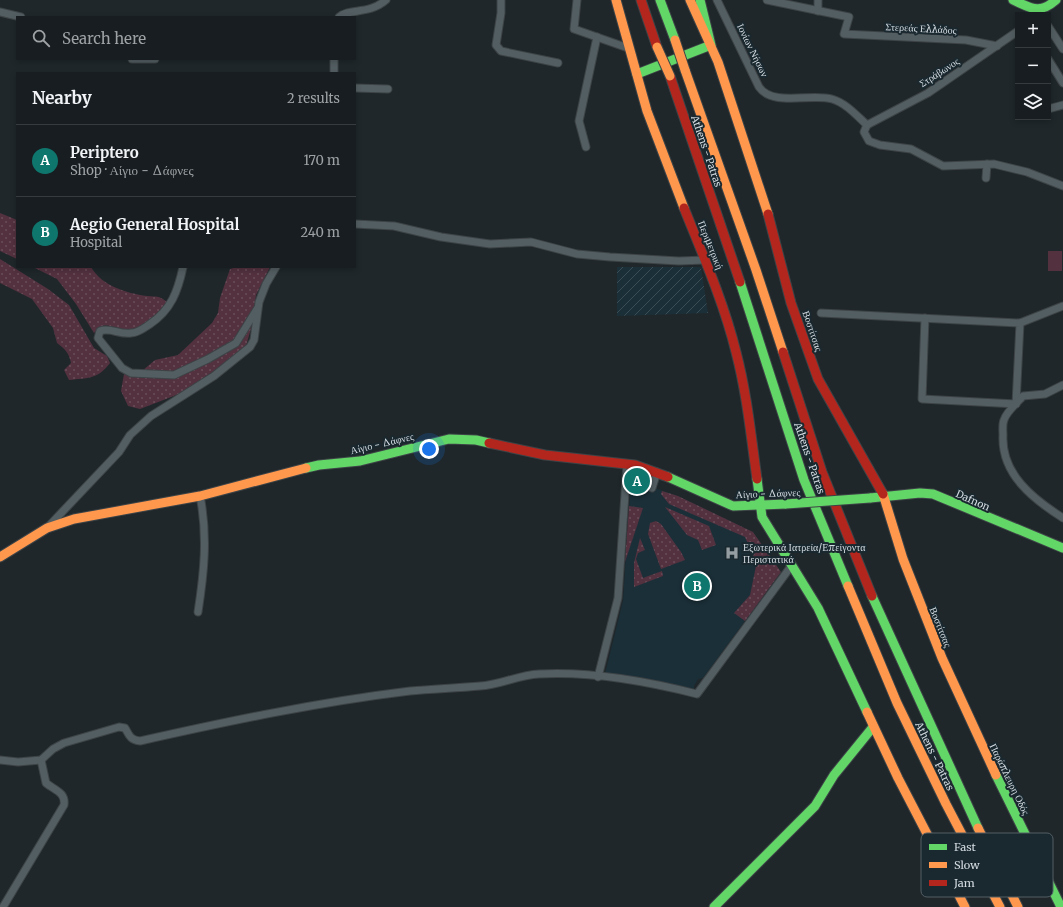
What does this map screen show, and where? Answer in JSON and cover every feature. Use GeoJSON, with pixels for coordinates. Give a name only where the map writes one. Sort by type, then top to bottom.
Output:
{"type":"FeatureCollection","features":[{"type":"Feature","properties":{"kind":"main road","name":"Περιμετρική"},"geometry":{"type":"LineString","coordinates":[[616,0],[628,48],[647,111],[714,282],[736,350],[748,412],[762,517],[824,618],[858,690],[873,727],[927,833]]}},
{"type":"Feature","properties":{"kind":"main road","name":"Athens - Patras"},"geometry":{"type":"LineString","coordinates":[[641,0],[657,47],[670,76],[739,278],[804,480],[897,703],[961,833]]}},
{"type":"Feature","properties":{"kind":"main road","name":"Athens - Patras"},"geometry":{"type":"LineString","coordinates":[[660,0],[756,270],[822,472],[876,606],[981,833]]}},
{"type":"Feature","properties":{"kind":"main road","name":"Βοστίτσας"},"geometry":{"type":"LineString","coordinates":[[690,0],[710,45],[768,214],[802,338],[827,397],[885,497],[902,559],[942,658]]}},
{"type":"Feature","properties":{"kind":"main road"},"geometry":{"type":"LineString","coordinates":[[637,74],[710,45],[700,0]]}},
{"type":"Feature","properties":{"kind":"main road"},"geometry":{"type":"LineString","coordinates":[[1013,0],[1034,12]]}},
{"type":"Feature","properties":{"kind":"main road"},"geometry":{"type":"LineString","coordinates":[[1042,12],[1056,0]]}},
{"type":"Feature","properties":{"kind":"main road","name":"Αίγιο - Δάφνες"},"geometry":{"type":"LineString","coordinates":[[0,557],[47,528],[74,519],[104,512],[200,496],[320,465],[360,461],[449,439],[470,439],[545,455],[627,464],[657,472],[733,506],[870,498]]}},
{"type":"Feature","properties":{"kind":"main road","name":"Dafnon"},"geometry":{"type":"LineString","coordinates":[[870,498],[918,493],[931,494],[1063,548]]}},
{"type":"Feature","properties":{"kind":"main road","name":"Παράπλευρη Οδός"},"geometry":{"type":"LineString","coordinates":[[942,658],[985,752],[1025,833]]}},
{"type":"Feature","properties":{"kind":"main road"},"geometry":{"type":"LineString","coordinates":[[714,907],[816,806],[834,775],[873,727]]}},
{"type":"Feature","properties":{"kind":"main road","name":"Παράπλευρη Οδός"},"geometry":{"type":"LineString","coordinates":[[1053,891],[1061,907]]}},
{"type":"Feature","properties":{"kind":"main road","name":"Περιμετρική"},"geometry":{"type":"LineString","coordinates":[[960,897],[965,907]]}},
{"type":"Feature","properties":{"kind":"main road","name":"Athens - Patras"},"geometry":{"type":"LineString","coordinates":[[995,897],[1000,907]]}},
{"type":"Feature","properties":{"kind":"main road","name":"Athens - Patras"},"geometry":{"type":"LineString","coordinates":[[1013,897],[1018,907]]}},
{"type":"Feature","properties":{"kind":"street"},"geometry":{"type":"LineString","coordinates":[[341,16],[346,13],[371,9],[386,0]]}},
{"type":"Feature","properties":{"kind":"street"},"geometry":{"type":"LineString","coordinates":[[501,0],[501,13],[496,45],[501,51],[558,63]]}},
{"type":"Feature","properties":{"kind":"street"},"geometry":{"type":"LineString","coordinates":[[577,0],[574,29],[628,48]]}},
{"type":"Feature","properties":{"kind":"street","name":"Ιονίων Νήσων"},"geometry":{"type":"LineString","coordinates":[[717,0],[759,87],[764,93],[778,98],[817,97],[833,99],[844,105],[867,125]]}},
{"type":"Feature","properties":{"kind":"street"},"geometry":{"type":"LineString","coordinates":[[767,0],[818,10],[818,0]]}},
{"type":"Feature","properties":{"kind":"street","name":"Στερεάς Ελλάδος"},"geometry":{"type":"LineString","coordinates":[[818,10],[849,17],[844,34],[966,40],[997,46]]}},
{"type":"Feature","properties":{"kind":"street"},"geometry":{"type":"LineString","coordinates":[[0,12],[17,16]]}},
{"type":"Feature","properties":{"kind":"street"},"geometry":{"type":"LineString","coordinates":[[1051,31],[1063,49]]}},
{"type":"Feature","properties":{"kind":"street","name":"Στράβωνος"},"geometry":{"type":"LineString","coordinates":[[867,125],[928,93],[1015,33]]}},
{"type":"Feature","properties":{"kind":"street"},"geometry":{"type":"LineString","coordinates":[[586,147],[579,121],[597,37]]}},
{"type":"Feature","properties":{"kind":"street"},"geometry":{"type":"LineString","coordinates":[[334,60],[334,72]]}},
{"type":"Feature","properties":{"kind":"street"},"geometry":{"type":"LineString","coordinates":[[1051,65],[1063,83]]}},
{"type":"Feature","properties":{"kind":"street"},"geometry":{"type":"LineString","coordinates":[[356,88],[388,89]]}},
{"type":"Feature","properties":{"kind":"street"},"geometry":{"type":"LineString","coordinates":[[1051,108],[1063,105]]}},
{"type":"Feature","properties":{"kind":"street"},"geometry":{"type":"LineString","coordinates":[[867,125],[864,132],[869,141],[880,145],[911,149],[940,166],[951,168],[987,164],[1028,172],[1063,186]]}},
{"type":"Feature","properties":{"kind":"street"},"geometry":{"type":"LineString","coordinates":[[986,178],[987,164]]}},
{"type":"Feature","properties":{"kind":"street"},"geometry":{"type":"LineString","coordinates":[[356,224],[394,226],[441,237],[490,244],[531,242],[577,254],[679,261],[705,260]]}},
{"type":"Feature","properties":{"kind":"street"},"geometry":{"type":"LineString","coordinates":[[183,268],[178,289],[169,308],[159,318],[140,331],[131,334],[111,330],[100,331],[98,338],[122,368],[131,373],[174,374],[208,359],[236,343],[257,309],[266,284],[275,268]]}},
{"type":"Feature","properties":{"kind":"street"},"geometry":{"type":"LineString","coordinates":[[821,313],[1020,323],[1063,306]]}},
{"type":"Feature","properties":{"kind":"street"},"geometry":{"type":"LineString","coordinates":[[47,528],[119,452],[130,435],[151,416],[214,376],[250,347],[254,340],[257,309]]}},
{"type":"Feature","properties":{"kind":"street"},"geometry":{"type":"LineString","coordinates":[[925,318],[922,399],[1016,404]]}},
{"type":"Feature","properties":{"kind":"street"},"geometry":{"type":"LineString","coordinates":[[1016,404],[1020,323]]}},
{"type":"Feature","properties":{"kind":"street"},"geometry":{"type":"LineString","coordinates":[[1063,386],[1045,394],[1023,396],[1004,420],[1002,447],[1004,457],[1031,497],[1063,518]]}},
{"type":"Feature","properties":{"kind":"street"},"geometry":{"type":"LineString","coordinates":[[598,677],[618,598],[627,464]]}},
{"type":"Feature","properties":{"kind":"street"},"geometry":{"type":"LineString","coordinates":[[652,488],[657,472]]}},
{"type":"Feature","properties":{"kind":"street"},"geometry":{"type":"LineString","coordinates":[[198,612],[204,571],[206,541],[205,523],[200,496]]}},
{"type":"Feature","properties":{"kind":"street"},"geometry":{"type":"LineString","coordinates":[[0,760],[18,762],[41,760],[53,749],[64,743],[119,727],[125,728],[134,741],[140,741],[310,706],[411,691],[486,686],[528,675],[566,674],[654,683],[697,694],[792,565]]}},
{"type":"Feature","properties":{"kind":"street"},"geometry":{"type":"LineString","coordinates":[[3,907],[64,805],[65,799],[63,795],[46,783],[41,760]]}},
{"type":"Feature","properties":{"kind":"shaded area"},"geometry":{"type":"Polygon","coordinates":[[[0,213],[16,220],[16,259],[0,251],[0,213]]]}},
{"type":"Feature","properties":{"kind":"shaded area"},"geometry":{"type":"Polygon","coordinates":[[[1048,251],[1062,251],[1062,271],[1048,271],[1048,251]]]}},
{"type":"Feature","properties":{"kind":"shaded area"},"geometry":{"type":"Polygon","coordinates":[[[0,259],[48,289],[69,305],[94,348],[107,356],[110,363],[106,368],[92,377],[69,380],[64,370],[71,363],[68,354],[57,343],[53,328],[32,299],[0,283],[0,259]]]}},
{"type":"Feature","properties":{"kind":"shaded area"},"geometry":{"type":"Polygon","coordinates":[[[617,267],[701,267],[708,313],[617,316],[617,267]]]}},
{"type":"Feature","properties":{"kind":"shaded area"},"geometry":{"type":"Polygon","coordinates":[[[35,268],[92,268],[101,279],[115,288],[139,295],[159,297],[167,302],[167,306],[149,322],[139,328],[128,331],[111,326],[104,326],[99,328],[94,333],[76,304],[57,279],[35,268]]]}},
{"type":"Feature","properties":{"kind":"shaded area"},"geometry":{"type":"Polygon","coordinates":[[[270,268],[256,295],[252,325],[246,346],[228,362],[179,394],[140,409],[128,406],[121,391],[124,374],[142,371],[155,360],[178,355],[212,323],[218,313],[220,298],[230,269],[270,268]]]}},
{"type":"Feature","properties":{"kind":"shaded area"},"geometry":{"type":"Polygon","coordinates":[[[631,480],[678,496],[753,532],[781,572],[703,678],[698,679],[694,686],[694,690],[654,680],[605,674],[623,601],[631,480]]]}},
{"type":"Feature","properties":{"kind":"shaded area"},"geometry":{"type":"Polygon","coordinates":[[[662,491],[678,496],[753,532],[781,572],[745,621],[734,613],[750,595],[756,566],[745,537],[669,504],[661,494],[662,491]]]}},
{"type":"Feature","properties":{"kind":"shaded area"},"geometry":{"type":"Polygon","coordinates":[[[629,506],[643,508],[625,562],[629,506]]]}},
{"type":"Feature","properties":{"kind":"shaded area"},"geometry":{"type":"Polygon","coordinates":[[[665,507],[709,526],[716,545],[702,550],[698,540],[687,535],[665,507]]]}},
{"type":"Feature","properties":{"kind":"shaded area"},"geometry":{"type":"Polygon","coordinates":[[[656,521],[661,524],[685,560],[661,569],[648,534],[650,523],[656,521]]]}},
{"type":"Feature","properties":{"kind":"shaded area"},"geometry":{"type":"Polygon","coordinates":[[[640,538],[645,550],[638,553],[636,559],[643,578],[662,571],[663,576],[634,587],[634,563],[640,538]]]}},
{"type":"Feature","properties":{"kind":"traffic: fast"},"geometry":{"type":"LineString","coordinates":[[660,0],[675,40]]}},
{"type":"Feature","properties":{"kind":"traffic: fast"},"geometry":{"type":"LineString","coordinates":[[637,74],[711,45],[700,0]]}},
{"type":"Feature","properties":{"kind":"traffic: fast"},"geometry":{"type":"LineString","coordinates":[[1013,0],[1035,9],[1040,9],[1050,5],[1056,0]]}},
{"type":"Feature","properties":{"kind":"traffic: fast"},"geometry":{"type":"LineString","coordinates":[[740,282],[804,480],[848,586]]}},
{"type":"Feature","properties":{"kind":"traffic: fast"},"geometry":{"type":"LineString","coordinates":[[306,468],[319,465],[360,461],[449,439],[476,440],[489,443]]}},
{"type":"Feature","properties":{"kind":"traffic: fast"},"geometry":{"type":"LineString","coordinates":[[668,477],[733,506],[786,504]]}},
{"type":"Feature","properties":{"kind":"traffic: fast"},"geometry":{"type":"LineString","coordinates":[[757,479],[762,517],[818,608],[867,712]]}},
{"type":"Feature","properties":{"kind":"traffic: fast"},"geometry":{"type":"LineString","coordinates":[[870,498],[920,493],[933,494],[1063,548]]}},
{"type":"Feature","properties":{"kind":"traffic: fast"},"geometry":{"type":"LineString","coordinates":[[786,504],[870,498]]}},
{"type":"Feature","properties":{"kind":"traffic: fast"},"geometry":{"type":"LineString","coordinates":[[872,596],[978,828]]}},
{"type":"Feature","properties":{"kind":"traffic: fast"},"geometry":{"type":"LineString","coordinates":[[714,907],[815,806],[834,775],[873,727]]}},
{"type":"Feature","properties":{"kind":"traffic: fast"},"geometry":{"type":"LineString","coordinates":[[996,775],[1025,833]]}},
{"type":"Feature","properties":{"kind":"traffic: fast"},"geometry":{"type":"LineString","coordinates":[[1053,891],[1061,907]]}},
{"type":"Feature","properties":{"kind":"traffic: slow"},"geometry":{"type":"LineString","coordinates":[[616,0],[647,111],[684,208]]}},
{"type":"Feature","properties":{"kind":"traffic: slow"},"geometry":{"type":"LineString","coordinates":[[690,0],[718,62],[768,214]]}},
{"type":"Feature","properties":{"kind":"traffic: slow"},"geometry":{"type":"LineString","coordinates":[[675,40],[685,70]]}},
{"type":"Feature","properties":{"kind":"traffic: slow"},"geometry":{"type":"LineString","coordinates":[[657,47],[670,76]]}},
{"type":"Feature","properties":{"kind":"traffic: slow"},"geometry":{"type":"LineString","coordinates":[[685,70],[756,270],[783,352]]}},
{"type":"Feature","properties":{"kind":"traffic: slow"},"geometry":{"type":"LineString","coordinates":[[0,557],[47,528],[74,519],[200,496],[306,468]]}},
{"type":"Feature","properties":{"kind":"traffic: slow"},"geometry":{"type":"LineString","coordinates":[[883,494],[903,559],[942,658],[996,775]]}},
{"type":"Feature","properties":{"kind":"traffic: slow"},"geometry":{"type":"LineString","coordinates":[[848,586],[897,703],[961,833]]}},
{"type":"Feature","properties":{"kind":"traffic: slow"},"geometry":{"type":"LineString","coordinates":[[867,712],[898,778],[927,833]]}},
{"type":"Feature","properties":{"kind":"traffic: slow"},"geometry":{"type":"LineString","coordinates":[[978,828],[981,833]]}},
{"type":"Feature","properties":{"kind":"traffic: slow"},"geometry":{"type":"LineString","coordinates":[[960,897],[965,907]]}},
{"type":"Feature","properties":{"kind":"traffic: slow"},"geometry":{"type":"LineString","coordinates":[[995,897],[1000,907]]}},
{"type":"Feature","properties":{"kind":"traffic: slow"},"geometry":{"type":"LineString","coordinates":[[1013,897],[1018,907]]}},
{"type":"Feature","properties":{"kind":"traffic: jam"},"geometry":{"type":"LineString","coordinates":[[641,0],[657,47]]}},
{"type":"Feature","properties":{"kind":"traffic: jam"},"geometry":{"type":"LineString","coordinates":[[670,76],[740,282]]}},
{"type":"Feature","properties":{"kind":"traffic: jam"},"geometry":{"type":"LineString","coordinates":[[684,208],[713,279],[731,334],[746,399],[757,479]]}},
{"type":"Feature","properties":{"kind":"traffic: jam"},"geometry":{"type":"LineString","coordinates":[[768,214],[791,303],[818,379],[883,494]]}},
{"type":"Feature","properties":{"kind":"traffic: jam"},"geometry":{"type":"LineString","coordinates":[[783,352],[822,472],[872,596]]}},
{"type":"Feature","properties":{"kind":"traffic: jam"},"geometry":{"type":"LineString","coordinates":[[489,443],[545,455],[635,465],[668,477]]}},
{"type":"Feature","properties":{"kind":"place","name":"Periptero"},"geometry":{"type":"Point","coordinates":[637,481]}},
{"type":"Feature","properties":{"kind":"place","name":"Εξωτερικά Ιατρεία/Επείγοντα Περιστατικά"},"geometry":{"type":"Point","coordinates":[732,553]}},
{"type":"Feature","properties":{"kind":"place","name":"Aegio General Hospital"},"geometry":{"type":"Point","coordinates":[697,586]}}]}
